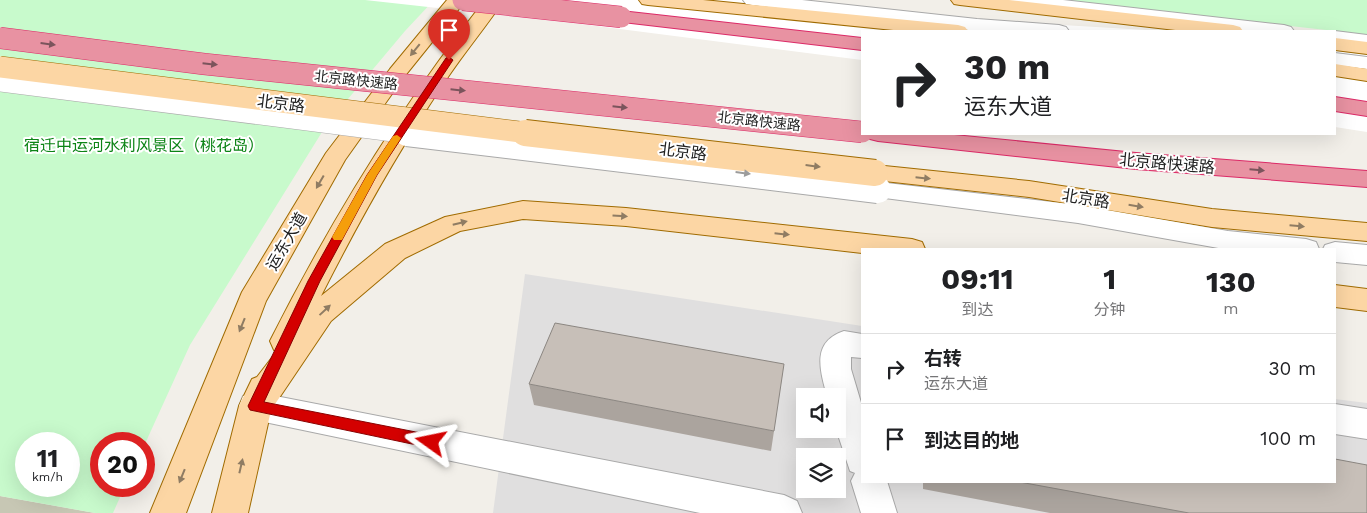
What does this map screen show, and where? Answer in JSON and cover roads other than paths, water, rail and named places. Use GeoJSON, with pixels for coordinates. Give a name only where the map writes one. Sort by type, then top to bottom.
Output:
{"type":"FeatureCollection","features":[{"type":"Feature","properties":{"kind":"highway"},"geometry":{"type":"LineString","coordinates":[[463,0],[861,44]]}},
{"type":"Feature","properties":{"kind":"highway","name":"北京路快速路"},"geometry":{"type":"LineString","coordinates":[[0,38],[204,64],[861,132]]}},
{"type":"Feature","properties":{"kind":"highway"},"geometry":{"type":"LineString","coordinates":[[1336,94],[1367,98]]}},
{"type":"Feature","properties":{"kind":"highway"},"geometry":{"type":"LineString","coordinates":[[1336,104],[1367,109]]}},
{"type":"Feature","properties":{"kind":"highway","name":"北京路快速路"},"geometry":{"type":"LineString","coordinates":[[888,135],[1146,162],[1367,179]]}},
{"type":"Feature","properties":{"kind":"highway"},"geometry":{"type":"LineString","coordinates":[[998,146],[1252,187],[1367,198]]}},
{"type":"Feature","properties":{"kind":"main road","name":"运东大道"},"geometry":{"type":"LineString","coordinates":[[168,513],[252,300],[334,158],[397,72],[458,0]]}},
{"type":"Feature","properties":{"kind":"main road"},"geometry":{"type":"LineString","coordinates":[[230,513],[255,406],[314,281],[372,175],[440,72],[495,0]]}},
{"type":"Feature","properties":{"kind":"main road"},"geometry":{"type":"LineString","coordinates":[[648,0],[948,30]]}},
{"type":"Feature","properties":{"kind":"main road"},"geometry":{"type":"LineString","coordinates":[[960,0],[1224,30]]}},
{"type":"Feature","properties":{"kind":"main road"},"geometry":{"type":"LineString","coordinates":[[1336,44],[1367,48]]}},
{"type":"Feature","properties":{"kind":"main road","name":"北京路"},"geometry":{"type":"LineString","coordinates":[[0,67],[451,124],[876,181],[1030,189],[1212,218],[1367,232]]}},
{"type":"Feature","properties":{"kind":"main road"},"geometry":{"type":"LineString","coordinates":[[1336,70],[1367,75]]}},
{"type":"Feature","properties":{"kind":"main road"},"geometry":{"type":"LineString","coordinates":[[255,406],[321,313],[395,251],[454,223],[523,210],[626,217],[903,248]]}},
{"type":"Feature","properties":{"kind":"main road"},"geometry":{"type":"LineString","coordinates":[[1336,296],[1367,300]]}},
{"type":"Feature","properties":{"kind":"lane"},"geometry":{"type":"LineString","coordinates":[[752,0],[977,25],[1045,30]]}},
{"type":"Feature","properties":{"kind":"lane"},"geometry":{"type":"LineString","coordinates":[[1015,0],[1275,30]]}},
{"type":"Feature","properties":{"kind":"lane"},"geometry":{"type":"LineString","coordinates":[[1336,37],[1367,41]]}},
{"type":"Feature","properties":{"kind":"lane"},"geometry":{"type":"LineString","coordinates":[[1336,59],[1367,63]]}},
{"type":"Feature","properties":{"kind":"lane"},"geometry":{"type":"LineString","coordinates":[[0,81],[140,100],[876,181],[1228,240],[1297,248]]}},
{"type":"Feature","properties":{"kind":"lane"},"geometry":{"type":"LineString","coordinates":[[1336,252],[1367,255]]}},
{"type":"Feature","properties":{"kind":"lane"},"geometry":{"type":"LineString","coordinates":[[861,346],[844,343],[836,353],[834,369],[861,457]]}},
{"type":"Feature","properties":{"kind":"lane"},"geometry":{"type":"LineString","coordinates":[[255,406],[784,513]]}},
{"type":"Feature","properties":{"kind":"lane"},"geometry":{"type":"LineString","coordinates":[[1336,419],[1367,424]]}},
{"type":"Feature","properties":{"kind":"lane"},"geometry":{"type":"LineString","coordinates":[[870,483],[879,513]]}},
{"type":"Feature","properties":{"kind":"park label","name":"宿迁中运河水利风景区（桃花岛）"},"geometry":{"type":"Point","coordinates":[144,145]}}]}
